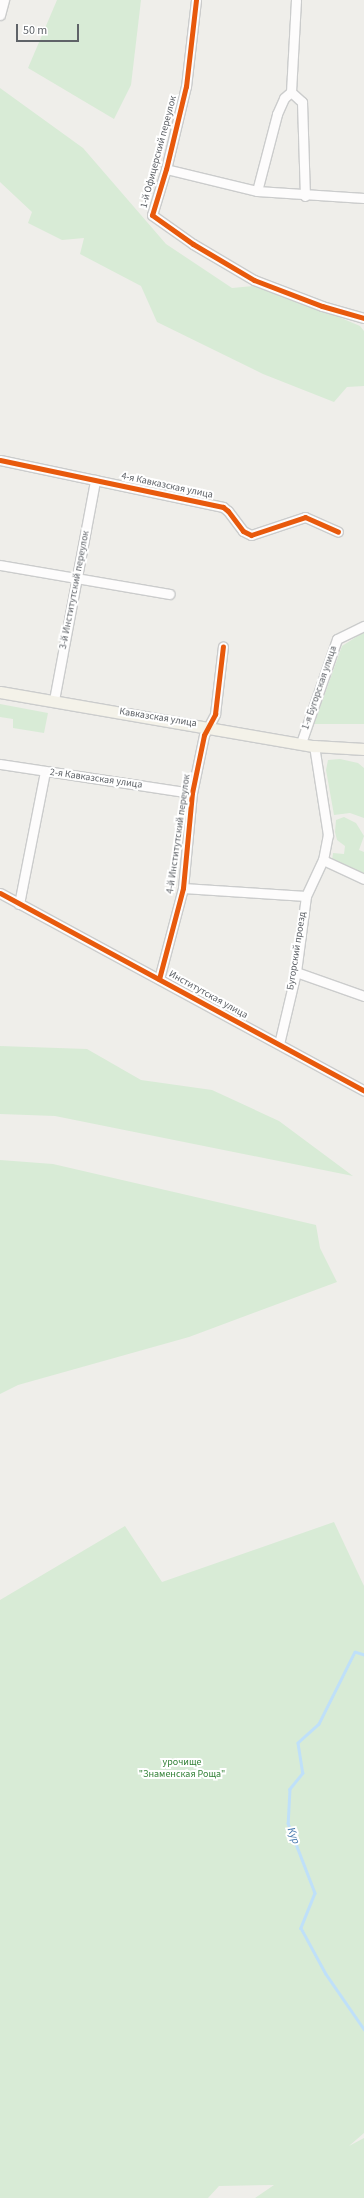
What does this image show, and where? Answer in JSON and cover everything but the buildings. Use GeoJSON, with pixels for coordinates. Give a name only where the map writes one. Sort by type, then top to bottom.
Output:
{"type":"FeatureCollection","features":[{"type":"Feature","properties":{"kind":"main road","name":"Кавказская улица"},"geometry":{"type":"LineString","coordinates":[[0,692],[209,726],[314,746],[364,749]]}},
{"type":"Feature","properties":{"kind":"street"},"geometry":{"type":"LineString","coordinates":[[0,15],[4,0]]}},
{"type":"Feature","properties":{"kind":"street","name":"1-й Офицерский переулок"},"geometry":{"type":"LineString","coordinates":[[196,0],[186,86],[166,169],[152,215],[193,244],[254,280],[322,306],[364,318]]}},
{"type":"Feature","properties":{"kind":"street"},"geometry":{"type":"LineString","coordinates":[[296,0],[292,92],[302,102],[305,196]]}},
{"type":"Feature","properties":{"kind":"street"},"geometry":{"type":"LineString","coordinates":[[257,191],[277,114],[284,98],[292,92]]}},
{"type":"Feature","properties":{"kind":"street"},"geometry":{"type":"LineString","coordinates":[[166,169],[257,191],[305,196],[364,198]]}},
{"type":"Feature","properties":{"kind":"street","name":"4-я Кавказская улица"},"geometry":{"type":"LineString","coordinates":[[0,460],[223,507],[228,511],[243,532],[251,535],[305,517],[338,532]]}},
{"type":"Feature","properties":{"kind":"street","name":"3-й Институтский переулок"},"geometry":{"type":"LineString","coordinates":[[54,700],[78,578],[95,480]]}},
{"type":"Feature","properties":{"kind":"street"},"geometry":{"type":"LineString","coordinates":[[0,565],[170,594]]}},
{"type":"Feature","properties":{"kind":"street","name":"1-я Бугорская улица"},"geometry":{"type":"LineString","coordinates":[[300,743],[338,639],[364,626]]}},
{"type":"Feature","properties":{"kind":"street","name":"4-й Институтский переулок"},"geometry":{"type":"LineString","coordinates":[[159,979],[182,888],[192,793],[204,735],[215,714],[224,646]]}},
{"type":"Feature","properties":{"kind":"street","name":"1-я Бугорская улица"},"geometry":{"type":"LineString","coordinates":[[314,746],[328,835],[323,860]]}},
{"type":"Feature","properties":{"kind":"street","name":"2-я Кавказская улица"},"geometry":{"type":"LineString","coordinates":[[0,764],[192,793]]}},
{"type":"Feature","properties":{"kind":"street"},"geometry":{"type":"LineString","coordinates":[[19,904],[45,772]]}},
{"type":"Feature","properties":{"kind":"street"},"geometry":{"type":"LineString","coordinates":[[323,860],[364,879]]}},
{"type":"Feature","properties":{"kind":"street","name":"Бугорский проезд"},"geometry":{"type":"LineString","coordinates":[[279,1044],[296,972],[306,896],[323,860]]}},
{"type":"Feature","properties":{"kind":"street"},"geometry":{"type":"LineString","coordinates":[[182,888],[306,896]]}},
{"type":"Feature","properties":{"kind":"street","name":"Институтская улица"},"geometry":{"type":"LineString","coordinates":[[0,893],[364,1091]]}},
{"type":"Feature","properties":{"kind":"street"},"geometry":{"type":"LineString","coordinates":[[296,972],[364,996]]}},
{"type":"Feature","properties":{"kind":"green space"},"geometry":{"type":"Polygon","coordinates":[[[57,0],[141,0],[131,85],[114,119],[28,68],[57,0]]]}},
{"type":"Feature","properties":{"kind":"green space"},"geometry":{"type":"Polygon","coordinates":[[[0,88],[83,148],[166,244],[232,288],[263,285],[360,326],[364,331],[364,386],[347,387],[334,402],[263,374],[157,322],[141,286],[80,254],[84,238],[62,240],[28,223],[32,212],[0,182],[0,88]]]}},
{"type":"Feature","properties":{"kind":"green space"},"geometry":{"type":"Polygon","coordinates":[[[364,632],[364,724],[314,724],[342,646],[364,632]]]}},
{"type":"Feature","properties":{"kind":"green space"},"geometry":{"type":"Polygon","coordinates":[[[0,704],[48,713],[44,733],[13,728],[13,719],[0,717],[0,704]]]}},
{"type":"Feature","properties":{"kind":"green space"},"geometry":{"type":"Polygon","coordinates":[[[340,759],[358,763],[364,768],[364,818],[350,813],[334,815],[326,770],[328,760],[340,759]]]}},
{"type":"Feature","properties":{"kind":"green space"},"geometry":{"type":"Polygon","coordinates":[[[344,817],[356,823],[364,836],[359,850],[364,852],[364,876],[332,861],[333,853],[344,854],[345,846],[337,840],[335,832],[336,820],[344,817]]]}},
{"type":"Feature","properties":{"kind":"green space"},"geometry":{"type":"Polygon","coordinates":[[[0,1046],[87,1049],[141,1080],[212,1090],[279,1121],[353,1176],[55,1116],[0,1114],[0,1046]]]}},
{"type":"Feature","properties":{"kind":"green space"},"geometry":{"type":"Polygon","coordinates":[[[0,1160],[53,1164],[316,1225],[320,1248],[337,1282],[189,1337],[18,1385],[0,1394],[0,1160]]]}},
{"type":"Feature","properties":{"kind":"green space","name":"урочище \"Знаменская Роща\""},"geometry":{"type":"Polygon","coordinates":[[[334,1522],[364,1586],[364,2133],[349,2146],[364,2138],[364,2198],[255,2198],[274,2185],[219,2186],[208,2198],[0,2198],[0,1600],[125,1526],[162,1582],[334,1522]]]}},
{"type":"Feature","properties":{"kind":"waterway","name":"Кур"},"geometry":{"type":"LineString","coordinates":[[364,1655],[355,1652],[319,1724],[298,1743],[303,1773],[290,1789],[288,1823],[315,1893],[301,1928],[326,1974],[364,2029]]}},
{"type":"Feature","properties":{"kind":"cycle path"},"geometry":{"type":"LineString","coordinates":[[196,0],[186,86],[166,169],[152,215],[193,244],[254,280],[322,306],[364,318]]}},
{"type":"Feature","properties":{"kind":"cycle path"},"geometry":{"type":"LineString","coordinates":[[0,460],[223,507],[228,511],[243,531],[251,535],[305,517],[338,532]]}},
{"type":"Feature","properties":{"kind":"cycle path"},"geometry":{"type":"LineString","coordinates":[[159,979],[183,888],[192,793],[204,735],[215,714],[223,646]]}},
{"type":"Feature","properties":{"kind":"cycle path"},"geometry":{"type":"LineString","coordinates":[[0,893],[364,1091]]}}]}
